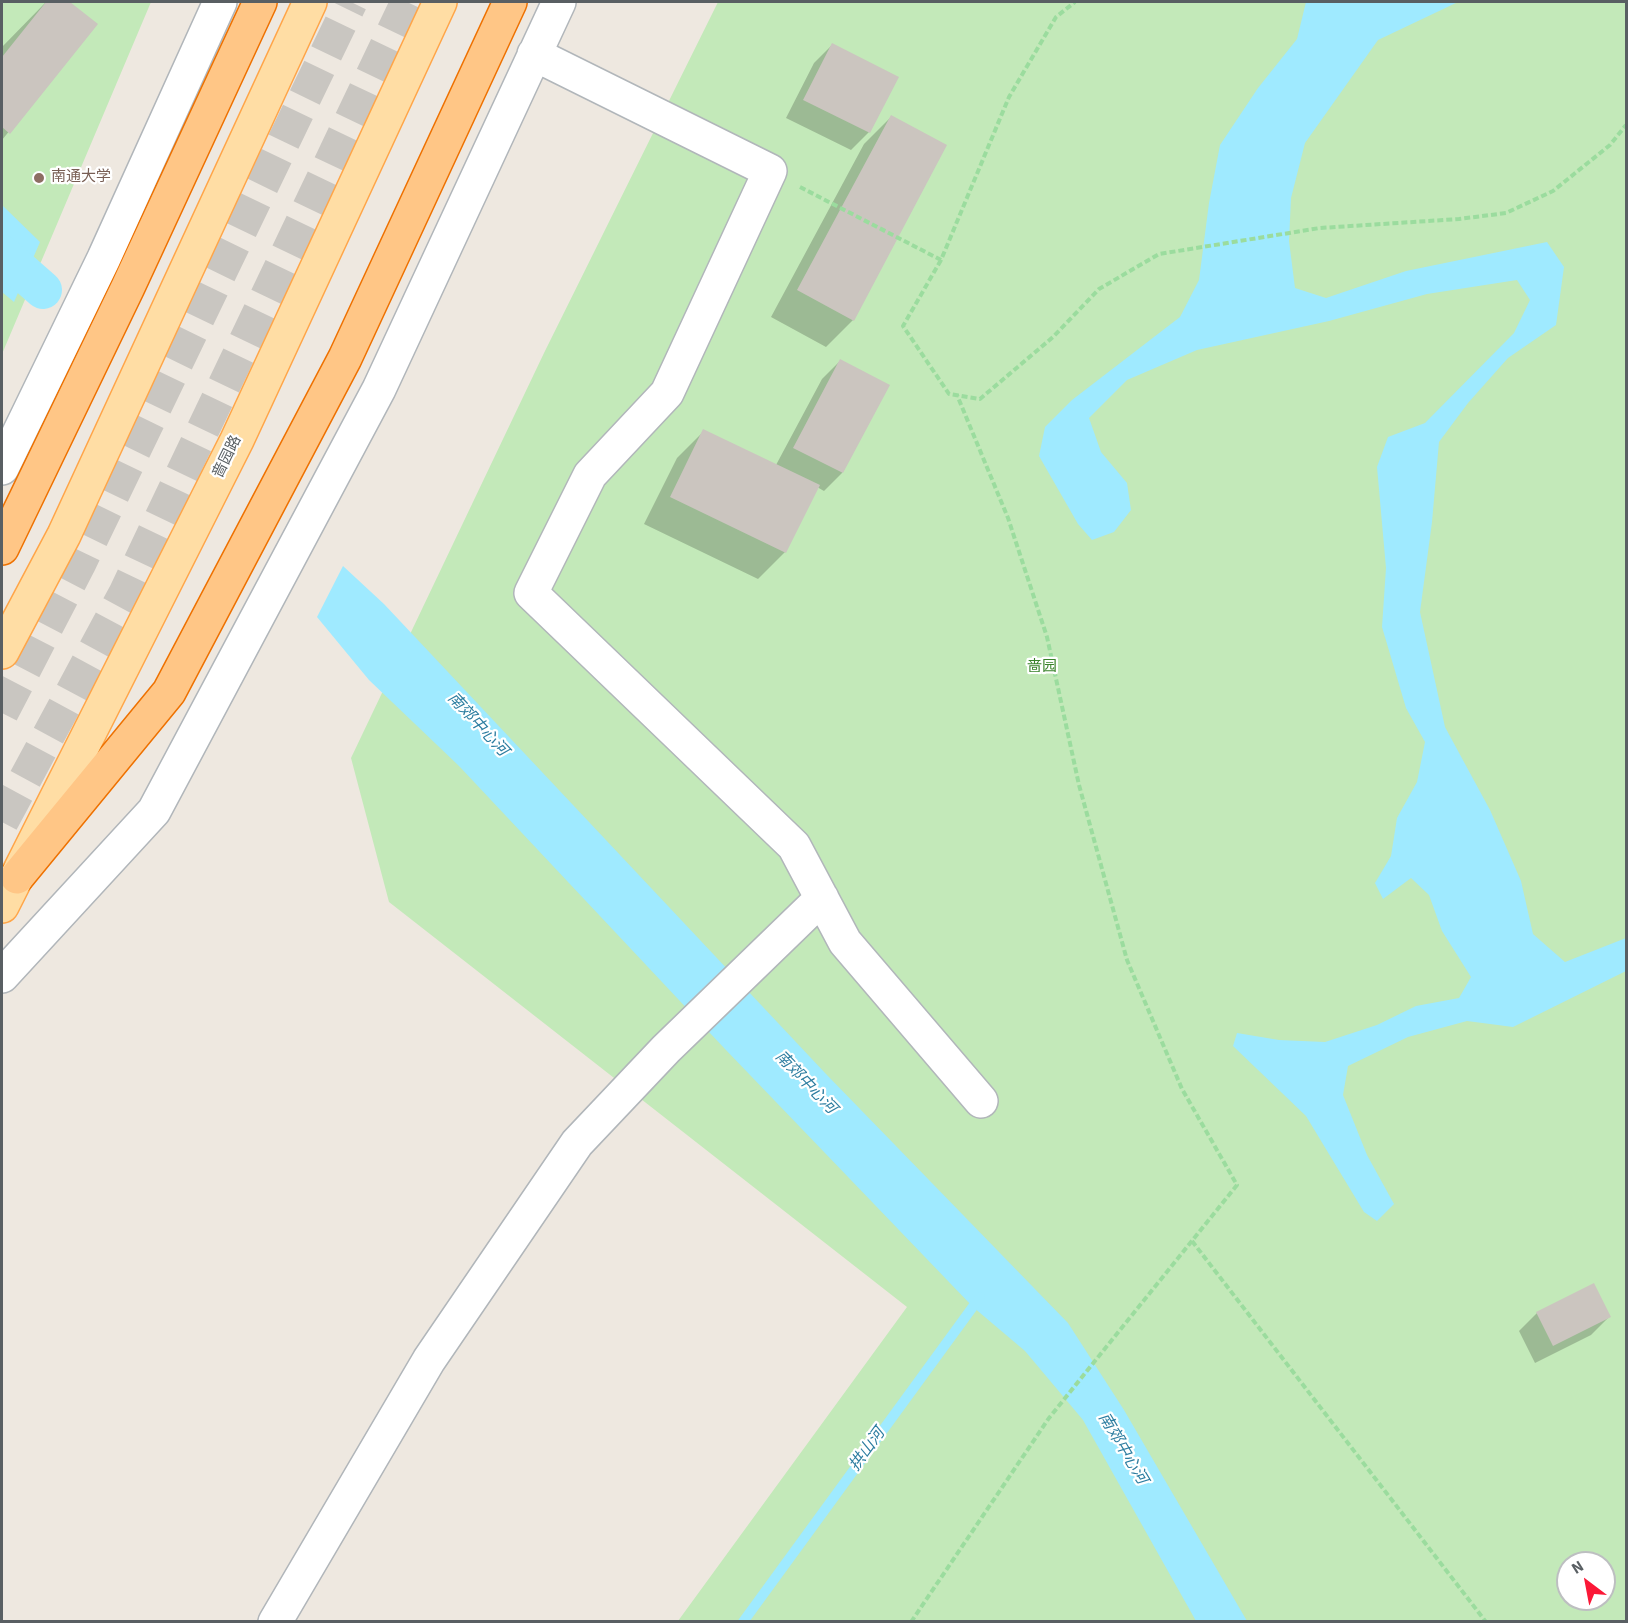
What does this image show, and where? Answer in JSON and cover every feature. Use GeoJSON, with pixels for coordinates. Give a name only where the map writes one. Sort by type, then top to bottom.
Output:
{"type":"FeatureCollection","features":[{"type":"Feature","properties":{"kind":"highway"},"geometry":{"type":"LineString","coordinates":[[2,548],[128,287],[260,2]]}},
{"type":"Feature","properties":{"kind":"highway"},"geometry":{"type":"LineString","coordinates":[[17,877],[169,692],[345,358],[510,2]]}},
{"type":"Feature","properties":{"kind":"main road"},"geometry":{"type":"LineString","coordinates":[[2,652],[64,535],[310,2]]}},
{"type":"Feature","properties":{"kind":"main road","name":"啬园路"},"geometry":{"type":"LineString","coordinates":[[2,906],[237,440],[440,2]]}},
{"type":"Feature","properties":{"kind":"street"},"geometry":{"type":"LineString","coordinates":[[2,468],[104,258],[220,2]]}},
{"type":"Feature","properties":{"kind":"street"},"geometry":{"type":"LineString","coordinates":[[2,976],[154,811],[379,389],[559,2]]}},
{"type":"Feature","properties":{"kind":"street"},"geometry":{"type":"LineString","coordinates":[[534,54],[770,171],[667,393],[590,475],[531,593],[794,846],[845,942],[981,1101]]}},
{"type":"Feature","properties":{"kind":"street"},"geometry":{"type":"LineString","coordinates":[[274,1622],[429,1360],[577,1143],[666,1049],[822,898]]}},
{"type":"Feature","properties":{"kind":"path"},"geometry":{"type":"LineString","coordinates":[[1075,2],[1056,17],[1009,97],[941,260],[903,326],[949,394],[980,399],[1053,337],[1099,289],[1159,254],[1320,228],[1459,219],[1506,213],[1553,191],[1610,145],[1626,125]]}},
{"type":"Feature","properties":{"kind":"path"},"geometry":{"type":"LineString","coordinates":[[770,171],[941,260]]}},
{"type":"Feature","properties":{"kind":"path"},"geometry":{"type":"LineString","coordinates":[[911,1622],[1049,1418],[1237,1185],[1182,1089],[1127,960],[1079,784],[1047,637],[1008,518],[957,395]]}},
{"type":"Feature","properties":{"kind":"path"},"geometry":{"type":"LineString","coordinates":[[1192,1241],[1486,1622]]}},
{"type":"Feature","properties":{"kind":"green space","name":"南通大学"},"geometry":{"type":"Polygon","coordinates":[[[2,2],[151,2],[2,354],[2,2]]]}},
{"type":"Feature","properties":{"kind":"green space","name":"啬园"},"geometry":{"type":"Polygon","coordinates":[[[718,2],[1626,2],[1626,1621],[678,1621],[907,1307],[389,902],[351,758],[544,353],[718,2]]]}},
{"type":"Feature","properties":{"kind":"water"},"geometry":{"type":"Polygon","coordinates":[[[1306,2],[1458,2],[1378,40],[1305,143],[1291,198],[1289,241],[1295,288],[1326,298],[1406,271],[1547,242],[1564,267],[1556,325],[1508,358],[1468,403],[1439,442],[1432,522],[1420,612],[1445,727],[1490,810],[1521,881],[1533,934],[1565,962],[1626,938],[1626,971],[1513,1027],[1467,1021],[1408,1037],[1348,1066],[1343,1095],[1367,1155],[1394,1204],[1377,1221],[1364,1212],[1306,1116],[1233,1046],[1237,1033],[1279,1040],[1325,1042],[1377,1025],[1416,1006],[1459,998],[1471,977],[1442,931],[1429,895],[1411,878],[1383,899],[1375,883],[1391,856],[1397,818],[1417,782],[1425,742],[1406,708],[1382,627],[1386,568],[1377,467],[1388,437],[1425,423],[1514,333],[1530,300],[1517,280],[1427,294],[1329,321],[1197,350],[1127,380],[1089,418],[1101,452],[1127,483],[1131,510],[1114,532],[1092,540],[1078,524],[1039,456],[1045,427],[1072,400],[1180,317],[1199,280],[1209,203],[1220,145],[1258,88],[1297,39],[1306,2]]]}},
{"type":"Feature","properties":{"kind":"water"},"geometry":{"type":"Polygon","coordinates":[[[2,205],[40,242],[14,302],[2,292],[2,205]]]}},
{"type":"Feature","properties":{"kind":"water","name":"南郊中心河"},"geometry":{"type":"Polygon","coordinates":[[[343,566],[384,604],[826,1074],[1068,1323],[1124,1410],[1247,1621],[1196,1621],[1083,1420],[1025,1351],[973,1307],[725,1049],[459,766],[369,680],[317,617],[343,566]]]}},
{"type":"Feature","properties":{"kind":"building"},"geometry":{"type":"Polygon","coordinates":[[[46,2],[70,2],[98,24],[10,134],[2,127],[2,57],[46,2]]]}},
{"type":"Feature","properties":{"kind":"building"},"geometry":{"type":"Polygon","coordinates":[[[832,43],[899,77],[870,133],[803,100],[832,43]]]}},
{"type":"Feature","properties":{"kind":"building"},"geometry":{"type":"Polygon","coordinates":[[[891,115],[947,145],[854,321],[797,290],[891,115]]]}},
{"type":"Feature","properties":{"kind":"building"},"geometry":{"type":"Polygon","coordinates":[[[840,359],[890,385],[843,473],[793,448],[840,359]]]}},
{"type":"Feature","properties":{"kind":"building"},"geometry":{"type":"Polygon","coordinates":[[[703,429],[820,485],[786,553],[670,497],[703,429]]]}},
{"type":"Feature","properties":{"kind":"building"},"geometry":{"type":"Polygon","coordinates":[[[1594,1283],[1611,1317],[1553,1346],[1536,1312],[1594,1283]]]}},
{"type":"Feature","properties":{"kind":"waterway"},"geometry":{"type":"LineString","coordinates":[[2,254],[43,290]]}},
{"type":"Feature","properties":{"kind":"waterway","name":"拱山河"},"geometry":{"type":"LineString","coordinates":[[743,1622],[980,1297]]}},
{"type":"Feature","properties":{"kind":"tunnel"},"geometry":{"type":"LineString","coordinates":[[2,713],[79,565],[351,2]]}},
{"type":"Feature","properties":{"kind":"tunnel"},"geometry":{"type":"LineString","coordinates":[[2,822],[125,593],[407,2]]}},
{"type":"Feature","properties":{"kind":"place","name":"南通大学"},"geometry":{"type":"Point","coordinates":[39,178]}}]}
